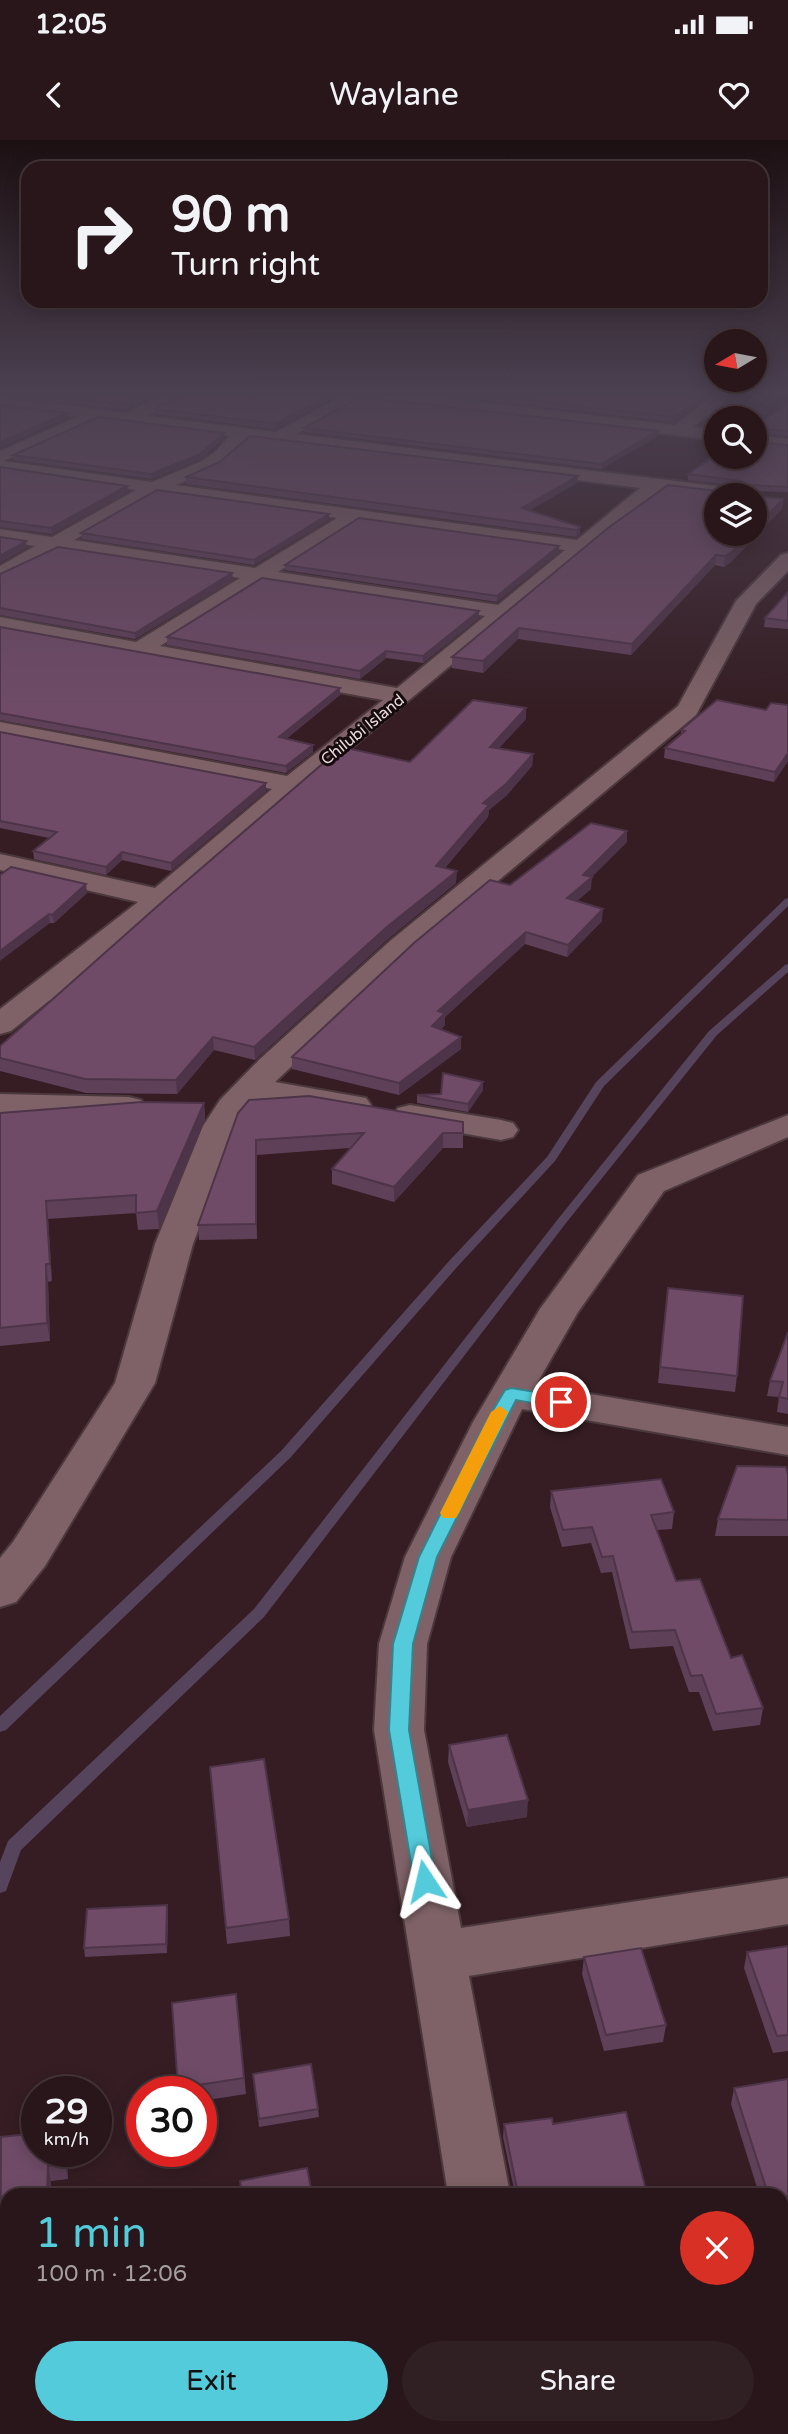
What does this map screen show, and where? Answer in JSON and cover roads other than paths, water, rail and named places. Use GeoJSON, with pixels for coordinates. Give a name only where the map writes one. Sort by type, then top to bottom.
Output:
{"type":"FeatureCollection","features":[{"type":"Feature","properties":{"kind":"street"},"geometry":{"type":"LineString","coordinates":[[0,574],[138,497]]}},
{"type":"Feature","properties":{"kind":"street"},"geometry":{"type":"LineString","coordinates":[[227,497],[581,546]]}},
{"type":"Feature","properties":{"kind":"street","name":"Chilubi Island"},"geometry":{"type":"LineString","coordinates":[[0,1024],[161,898],[292,785],[641,497]]}},
{"type":"Feature","properties":{"kind":"street"},"geometry":{"type":"LineString","coordinates":[[141,649],[261,577],[355,515]]}},
{"type":"Feature","properties":{"kind":"street"},"geometry":{"type":"LineString","coordinates":[[0,535],[500,612]]}},
{"type":"Feature","properties":{"kind":"street"},"geometry":{"type":"LineString","coordinates":[[0,1590],[29,1554],[135,1383],[174,1244],[220,1126],[272,1066],[401,947],[495,873],[688,710],[788,559]]}},
{"type":"Feature","properties":{"kind":"street"},"geometry":{"type":"LineString","coordinates":[[0,624],[402,696]]}},
{"type":"Feature","properties":{"kind":"street"},"geometry":{"type":"LineString","coordinates":[[0,729],[292,785]]}},
{"type":"Feature","properties":{"kind":"street"},"geometry":{"type":"LineString","coordinates":[[0,862],[161,898]]}},
{"type":"Feature","properties":{"kind":"street"},"geometry":{"type":"LineString","coordinates":[[0,1104],[179,1107],[243,1098],[501,1130]]}},
{"type":"Feature","properties":{"kind":"street"},"geometry":{"type":"LineString","coordinates":[[478,2188],[399,1730],[403,1644],[428,1557],[494,1422],[560,1309],[651,1183],[788,1125]]}},
{"type":"Feature","properties":{"kind":"street"},"geometry":{"type":"LineString","coordinates":[[511,1394],[788,1441]]}},
{"type":"Feature","properties":{"kind":"street"},"geometry":{"type":"LineString","coordinates":[[438,1956],[788,1901]]}},
{"type":"Feature","properties":{"kind":"waterway"},"geometry":{"type":"LineString","coordinates":[[0,1726],[286,1454],[454,1263],[551,1159],[600,1084],[788,901]]}},
{"type":"Feature","properties":{"kind":"waterway"},"geometry":{"type":"LineString","coordinates":[[0,1886],[14,1846],[259,1613],[562,1221],[713,1033],[788,967]]}}]}
